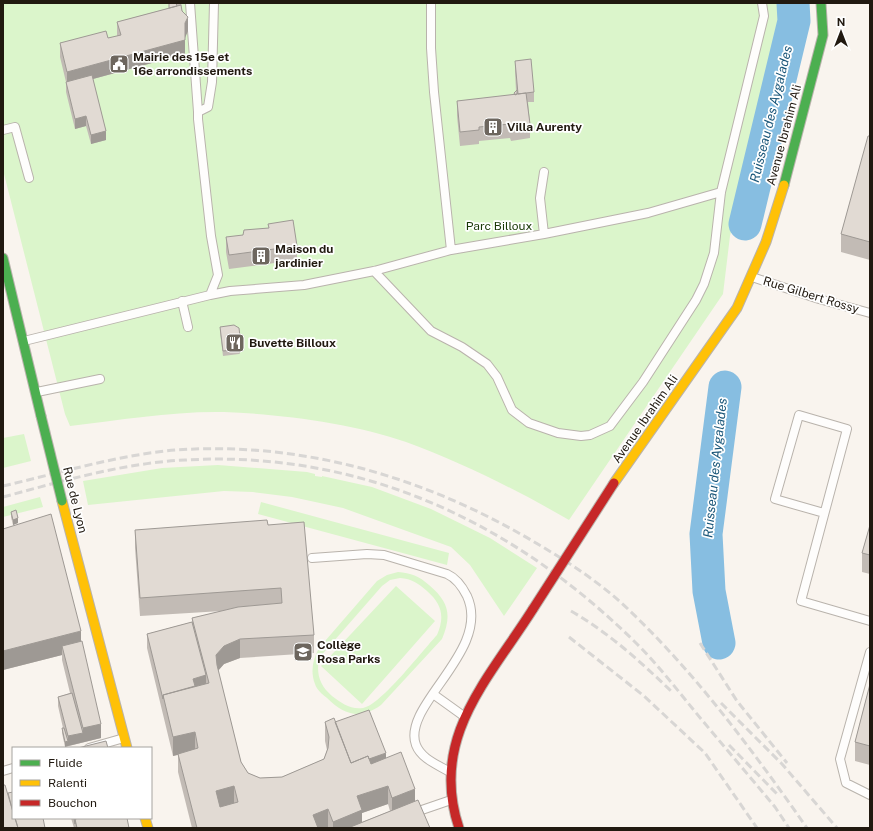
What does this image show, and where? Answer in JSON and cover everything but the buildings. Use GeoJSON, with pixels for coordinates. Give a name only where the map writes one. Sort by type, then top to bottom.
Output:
{"type":"FeatureCollection","features":[{"type":"Feature","properties":{"kind":"street","name":"Avenue Ibrahim Ali"},"geometry":{"type":"LineString","coordinates":[[459,828],[454,816],[450,788],[450,772],[457,736],[465,717],[614,483],[737,308],[752,277],[770,233],[823,34],[821,3]]}},
{"type":"Feature","properties":{"kind":"street","name":"Rue de Lyon"},"geometry":{"type":"LineString","coordinates":[[3,258],[62,501],[127,747]]}},
{"type":"Feature","properties":{"kind":"lane"},"geometry":{"type":"LineString","coordinates":[[190,3],[198,112],[198,134],[218,274],[210,295]]}},
{"type":"Feature","properties":{"kind":"lane"},"geometry":{"type":"LineString","coordinates":[[198,112],[208,107],[212,82],[214,3]]}},
{"type":"Feature","properties":{"kind":"lane"},"geometry":{"type":"LineString","coordinates":[[431,3],[431,48],[434,92],[451,250]]}},
{"type":"Feature","properties":{"kind":"lane"},"geometry":{"type":"LineString","coordinates":[[374,272],[431,331],[462,347],[487,364],[497,377],[512,410],[529,423],[558,433],[581,436],[590,435],[610,426],[625,408],[696,300],[704,284],[714,253],[721,192],[764,16],[762,3]]}},
{"type":"Feature","properties":{"kind":"lane"},"geometry":{"type":"LineString","coordinates":[[3,130],[15,127],[29,178]]}},
{"type":"Feature","properties":{"kind":"lane"},"geometry":{"type":"LineString","coordinates":[[544,172],[540,198],[544,234]]}},
{"type":"Feature","properties":{"kind":"lane"},"geometry":{"type":"LineString","coordinates":[[23,341],[210,295],[230,291],[304,285],[374,272],[451,250],[544,234],[648,213],[721,192]]}},
{"type":"Feature","properties":{"kind":"lane","name":"Rue Gilbert Rossy"},"geometry":{"type":"LineString","coordinates":[[752,277],[819,299],[870,313]]}},
{"type":"Feature","properties":{"kind":"lane"},"geometry":{"type":"LineString","coordinates":[[182,302],[188,327]]}},
{"type":"Feature","properties":{"kind":"lane"},"geometry":{"type":"LineString","coordinates":[[36,392],[100,379]]}},
{"type":"Feature","properties":{"kind":"lane"},"geometry":{"type":"LineString","coordinates":[[824,513],[775,499],[799,415],[847,428],[801,601],[870,622]]}},
{"type":"Feature","properties":{"kind":"lane"},"geometry":{"type":"LineString","coordinates":[[312,558],[366,554],[384,555],[454,577],[464,591],[470,604],[467,640],[451,668],[421,711],[415,728],[415,743],[421,754],[450,772]]}},
{"type":"Feature","properties":{"kind":"lane"},"geometry":{"type":"LineString","coordinates":[[870,652],[868,669],[840,759],[846,783],[870,795]]}},
{"type":"Feature","properties":{"kind":"lane"},"geometry":{"type":"LineString","coordinates":[[433,694],[465,717]]}},
{"type":"Feature","properties":{"kind":"lane"},"geometry":{"type":"LineString","coordinates":[[92,747],[124,738]]}},
{"type":"Feature","properties":{"kind":"lane"},"geometry":{"type":"LineString","coordinates":[[402,818],[452,800]]}},
{"type":"Feature","properties":{"kind":"green space","name":"Parc Billoux"},"geometry":{"type":"Polygon","coordinates":[[[3,3],[781,3],[776,46],[730,236],[723,294],[569,520],[530,498],[448,459],[385,435],[340,425],[292,417],[246,413],[205,412],[147,416],[70,426],[65,414],[3,170],[3,3]]]}},
{"type":"Feature","properties":{"kind":"green space"},"geometry":{"type":"Polygon","coordinates":[[[24,434],[31,461],[3,468],[3,438],[24,434]]]}},
{"type":"Feature","properties":{"kind":"green space"},"geometry":{"type":"Polygon","coordinates":[[[218,465],[307,472],[315,474],[315,476],[322,476],[372,487],[431,509],[490,538],[537,568],[504,616],[470,565],[451,547],[343,508],[292,497],[253,492],[224,491],[88,505],[83,481],[162,468],[218,465]]]}},
{"type":"Feature","properties":{"kind":"green space"},"geometry":{"type":"Polygon","coordinates":[[[40,497],[43,507],[3,517],[3,507],[40,497]]]}},
{"type":"Feature","properties":{"kind":"green space"},"geometry":{"type":"Polygon","coordinates":[[[261,502],[449,553],[447,565],[258,514],[261,502]]]}},
{"type":"Feature","properties":{"kind":"green space"},"geometry":{"type":"Polygon","coordinates":[[[398,572],[407,573],[422,579],[436,591],[445,603],[448,616],[447,623],[442,639],[381,705],[366,713],[352,714],[333,704],[318,690],[313,679],[312,670],[315,656],[319,648],[377,581],[387,575],[398,572]],[[400,578],[390,580],[382,586],[319,658],[318,670],[324,688],[332,696],[346,705],[354,708],[363,708],[371,705],[390,688],[437,635],[441,622],[441,611],[439,606],[432,596],[421,586],[411,580],[400,578]]]}},
{"type":"Feature","properties":{"kind":"green space"},"geometry":{"type":"Polygon","coordinates":[[[396,586],[435,621],[362,704],[321,666],[396,586]]]}},
{"type":"Feature","properties":{"kind":"waterway","name":"Ruisseau des Aygalades"},"geometry":{"type":"LineString","coordinates":[[745,224],[794,21],[793,3]]}},
{"type":"Feature","properties":{"kind":"waterway","name":"Ruisseau des Aygalades"},"geometry":{"type":"LineString","coordinates":[[719,643],[709,591],[706,534],[725,387]]}},
{"type":"Feature","properties":{"kind":"railway"},"geometry":{"type":"LineString","coordinates":[[3,486],[89,465],[154,452],[224,449],[271,452],[317,458],[363,469],[408,483],[452,500],[494,520],[536,543],[596,582],[629,610],[701,687],[745,742],[807,828]]}},
{"type":"Feature","properties":{"kind":"railway"},"geometry":{"type":"LineString","coordinates":[[3,497],[93,474],[139,465],[185,460],[250,460],[313,467],[373,482],[431,502],[486,530],[539,562],[589,601],[637,644],[671,682],[775,807],[789,828]]}},
{"type":"Feature","properties":{"kind":"railway"},"geometry":{"type":"LineString","coordinates":[[571,611],[624,648],[672,692]]}},
{"type":"Feature","properties":{"kind":"railway"},"geometry":{"type":"LineString","coordinates":[[569,637],[644,696],[705,753],[757,828]]}},
{"type":"Feature","properties":{"kind":"railway"},"geometry":{"type":"LineString","coordinates":[[700,643],[737,701],[787,763]]}},
{"type":"Feature","properties":{"kind":"railway"},"geometry":{"type":"LineString","coordinates":[[721,703],[782,764],[837,828]]}},
{"type":"Feature","properties":{"kind":"railway"},"geometry":{"type":"LineString","coordinates":[[729,745],[778,795]]}},
{"type":"Feature","properties":{"kind":"traffic: fast"},"geometry":{"type":"LineString","coordinates":[[784,185],[823,35],[821,3]]}},
{"type":"Feature","properties":{"kind":"traffic: fast"},"geometry":{"type":"LineString","coordinates":[[3,258],[41,416]]}},
{"type":"Feature","properties":{"kind":"traffic: fast"},"geometry":{"type":"LineString","coordinates":[[41,416],[62,501]]}},
{"type":"Feature","properties":{"kind":"traffic: slow"},"geometry":{"type":"LineString","coordinates":[[614,483],[737,308],[766,242],[784,185]]}},
{"type":"Feature","properties":{"kind":"traffic: slow"},"geometry":{"type":"LineString","coordinates":[[62,501],[127,747]]}},
{"type":"Feature","properties":{"kind":"traffic: slow"},"geometry":{"type":"LineString","coordinates":[[145,819],[148,828]]}},
{"type":"Feature","properties":{"kind":"traffic: jam"},"geometry":{"type":"LineString","coordinates":[[533,609],[614,483]]}},
{"type":"Feature","properties":{"kind":"traffic: jam"},"geometry":{"type":"LineString","coordinates":[[459,828],[452,796],[452,766],[457,738],[468,711],[482,686],[533,609]]}},
{"type":"Feature","properties":{"kind":"place","name":"Mairie des 15e et 16e arrondissements"},"geometry":{"type":"Point","coordinates":[119,64]}},
{"type":"Feature","properties":{"kind":"place","name":"Villa Aurenty"},"geometry":{"type":"Point","coordinates":[493,127]}},
{"type":"Feature","properties":{"kind":"place","name":"Maison du jardinier"},"geometry":{"type":"Point","coordinates":[261,256]}},
{"type":"Feature","properties":{"kind":"place","name":"Buvette Billoux"},"geometry":{"type":"Point","coordinates":[235,343]}},
{"type":"Feature","properties":{"kind":"place","name":"Collège Rosa Parks"},"geometry":{"type":"Point","coordinates":[303,652]}}]}
